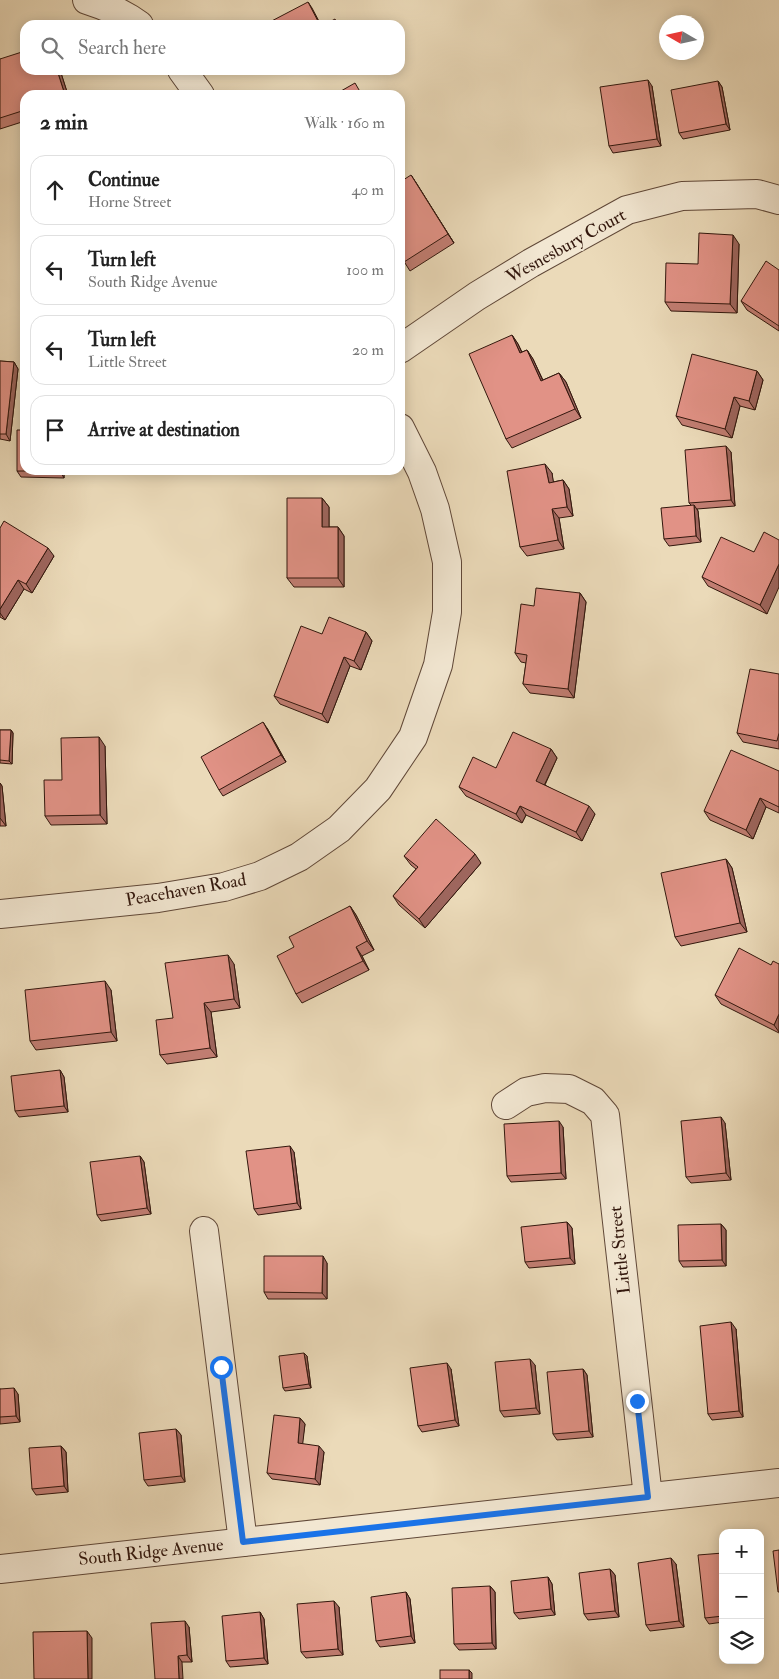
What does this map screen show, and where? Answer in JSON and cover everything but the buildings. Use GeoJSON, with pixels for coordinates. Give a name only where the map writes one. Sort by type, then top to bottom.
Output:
{"type":"FeatureCollection","features":[{"type":"Feature","properties":{"kind":"street"},"geometry":{"type":"LineString","coordinates":[[87,0],[108,6],[133,20]]}},
{"type":"Feature","properties":{"kind":"street"},"geometry":{"type":"LineString","coordinates":[[186,75],[196,90]]}},
{"type":"Feature","properties":{"kind":"street","name":"Wesnesbury Court"},"geometry":{"type":"LineString","coordinates":[[405,346],[477,296],[531,263],[627,210],[682,196],[757,194],[779,200]]}},
{"type":"Feature","properties":{"kind":"street","name":"Peacehaven Road"},"geometry":{"type":"LineString","coordinates":[[0,914],[158,898],[224,887],[260,876],[299,857],[339,829],[378,789],[413,737],[438,665],[447,612],[447,562],[435,509],[422,472],[405,438]]}},
{"type":"Feature","properties":{"kind":"street","name":"Little Street"},"geometry":{"type":"LineString","coordinates":[[506,1105],[526,1092],[545,1088],[569,1089],[593,1101],[605,1115],[648,1497]]}},
{"type":"Feature","properties":{"kind":"street"},"geometry":{"type":"LineString","coordinates":[[204,1231],[243,1542]]}},
{"type":"Feature","properties":{"kind":"street","name":"South Ridge Avenue"},"geometry":{"type":"LineString","coordinates":[[0,1569],[779,1483]]}},
{"type":"Feature","properties":{"kind":"route"},"geometry":{"type":"LineString","coordinates":[[221,1367],[243,1542],[648,1497],[637,1401]]}}]}
